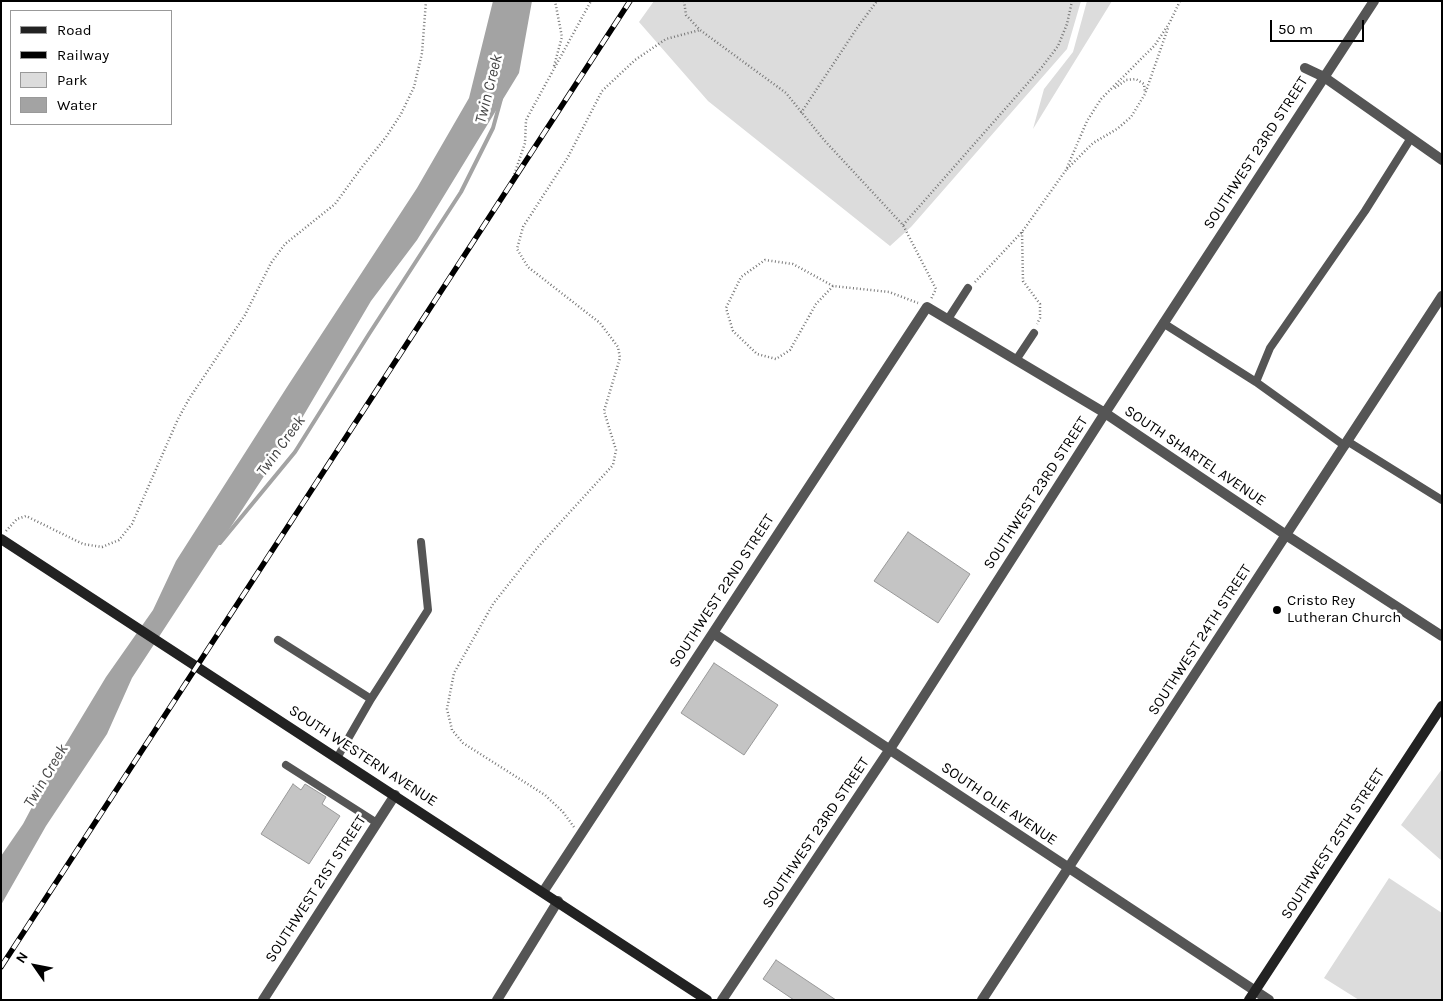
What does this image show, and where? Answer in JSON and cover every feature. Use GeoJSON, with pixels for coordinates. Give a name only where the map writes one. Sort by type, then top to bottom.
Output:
{"type":"FeatureCollection","features":[{"type":"Feature","properties":{"kind":"main road","name":"SOUTH WESTERN AVENUE"},"geometry":{"type":"LineString","coordinates":[[1,538],[707,1000]]}},
{"type":"Feature","properties":{"kind":"main road","name":"SOUTHWEST 25TH STREET"},"geometry":{"type":"LineString","coordinates":[[1248,1000],[1442,706]]}},
{"type":"Feature","properties":{"kind":"street","name":"SOUTHWEST 23RD STREET"},"geometry":{"type":"LineString","coordinates":[[722,1000],[890,750],[1104,413],[1374,1]]}},
{"type":"Feature","properties":{"kind":"street"},"geometry":{"type":"LineString","coordinates":[[1305,68],[1324,77],[1442,160]]}},
{"type":"Feature","properties":{"kind":"street","name":"SOUTHWEST 24TH STREET"},"geometry":{"type":"LineString","coordinates":[[982,1000],[1442,296]]}},
{"type":"Feature","properties":{"kind":"street","name":"SOUTHWEST 22ND STREET"},"geometry":{"type":"LineString","coordinates":[[543,892],[927,307]]}},
{"type":"Feature","properties":{"kind":"street","name":"SOUTH SHARTEL AVENUE"},"geometry":{"type":"LineString","coordinates":[[927,307],[1104,413],[1286,535],[1442,636]]}},
{"type":"Feature","properties":{"kind":"street","name":"SOUTH OLIE AVENUE"},"geometry":{"type":"LineString","coordinates":[[713,633],[1269,1000]]}},
{"type":"Feature","properties":{"kind":"street","name":"SOUTHWEST 21ST STREET"},"geometry":{"type":"LineString","coordinates":[[262,1000],[395,795]]}},
{"type":"Feature","properties":{"kind":"street"},"geometry":{"type":"LineString","coordinates":[[496,1000],[558,901]]}},
{"type":"Feature","properties":{"kind":"lane"},"geometry":{"type":"LineString","coordinates":[[1256,382],[1270,348],[1365,211],[1411,138]]}},
{"type":"Feature","properties":{"kind":"lane"},"geometry":{"type":"LineString","coordinates":[[948,320],[968,288]]}},
{"type":"Feature","properties":{"kind":"lane"},"geometry":{"type":"LineString","coordinates":[[1163,323],[1256,382],[1346,443],[1441,498]]}},
{"type":"Feature","properties":{"kind":"lane"},"geometry":{"type":"LineString","coordinates":[[1016,360],[1034,333]]}},
{"type":"Feature","properties":{"kind":"lane"},"geometry":{"type":"LineString","coordinates":[[337,758],[371,699],[428,610],[421,542]]}},
{"type":"Feature","properties":{"kind":"lane"},"geometry":{"type":"LineString","coordinates":[[278,640],[371,699]]}},
{"type":"Feature","properties":{"kind":"lane"},"geometry":{"type":"LineString","coordinates":[[286,765],[377,823]]}},
{"type":"Feature","properties":{"kind":"path"},"geometry":{"type":"LineString","coordinates":[[1,538],[17,519],[26,516],[83,544],[102,547],[119,540],[132,524],[178,419],[189,399],[245,315],[271,263],[285,244],[335,204],[386,137],[401,114],[414,87],[422,53],[426,1]]}},
{"type":"Feature","properties":{"kind":"path"},"geometry":{"type":"LineString","coordinates":[[553,70],[562,37],[555,1]]}},
{"type":"Feature","properties":{"kind":"path"},"geometry":{"type":"LineString","coordinates":[[511,184],[525,143],[526,120],[591,1]]}},
{"type":"Feature","properties":{"kind":"path"},"geometry":{"type":"LineString","coordinates":[[684,1],[686,15],[700,30],[786,94],[824,140],[903,225],[936,289],[927,307],[889,292],[833,286],[793,264],[765,260],[741,276],[726,308],[733,331],[757,354],[776,360],[790,350],[816,304],[833,286]]}},
{"type":"Feature","properties":{"kind":"path"},"geometry":{"type":"LineString","coordinates":[[802,113],[857,28],[877,1]]}},
{"type":"Feature","properties":{"kind":"path"},"geometry":{"type":"LineString","coordinates":[[903,225],[1042,67],[1058,46],[1067,24],[1072,1]]}},
{"type":"Feature","properties":{"kind":"path"},"geometry":{"type":"LineString","coordinates":[[968,288],[1022,232],[1066,170],[1093,143],[1117,130],[1131,117],[1145,94],[1170,22],[1180,1]]}},
{"type":"Feature","properties":{"kind":"path"},"geometry":{"type":"LineString","coordinates":[[1066,170],[1087,121],[1110,91],[1155,45],[1170,22]]}},
{"type":"Feature","properties":{"kind":"path"},"geometry":{"type":"LineString","coordinates":[[580,835],[563,812],[545,795],[463,743],[452,730],[447,709],[454,674],[492,604],[538,547],[613,465],[616,450],[604,411],[620,358],[618,347],[600,323],[528,267],[517,249],[523,227],[568,157],[602,91],[635,60],[666,39],[700,30]]}},
{"type":"Feature","properties":{"kind":"path"},"geometry":{"type":"LineString","coordinates":[[1110,91],[1126,80],[1136,79],[1144,84],[1145,94]]}},
{"type":"Feature","properties":{"kind":"path"},"geometry":{"type":"LineString","coordinates":[[1022,232],[1023,282],[1040,304],[1040,318],[1034,333]]}},
{"type":"Feature","properties":{"kind":"green space"},"geometry":{"type":"Polygon","coordinates":[[[654,1],[1081,1],[1067,49],[911,227],[890,246],[708,101],[639,22],[654,1]]]}},
{"type":"Feature","properties":{"kind":"green space"},"geometry":{"type":"Polygon","coordinates":[[[1087,1],[1112,1],[1033,129],[1044,89],[1073,52],[1087,1]]]}},
{"type":"Feature","properties":{"kind":"green space"},"geometry":{"type":"Polygon","coordinates":[[[1442,769],[1442,861],[1401,825],[1442,769]]]}},
{"type":"Feature","properties":{"kind":"green space"},"geometry":{"type":"Polygon","coordinates":[[[1389,878],[1442,913],[1442,1000],[1359,1000],[1324,978],[1389,878]]]}},
{"type":"Feature","properties":{"kind":"water"},"geometry":{"type":"Polygon","coordinates":[[[493,1],[532,1],[519,73],[417,240],[371,301],[302,418],[132,678],[107,734],[46,826],[1,905],[1,856],[23,824],[65,745],[106,677],[153,610],[176,561],[417,188],[469,98],[493,1]]]}},
{"type":"Feature","properties":{"kind":"building"},"geometry":{"type":"Polygon","coordinates":[[[908,532],[970,574],[938,623],[874,581],[908,532]]]}},
{"type":"Feature","properties":{"kind":"building"},"geometry":{"type":"Polygon","coordinates":[[[714,663],[778,705],[744,755],[681,713],[714,663]]]}},
{"type":"Feature","properties":{"kind":"building"},"geometry":{"type":"Polygon","coordinates":[[[293,784],[301,790],[305,784],[326,797],[322,804],[340,816],[309,864],[261,834],[293,784]]]}},
{"type":"Feature","properties":{"kind":"building"},"geometry":{"type":"Polygon","coordinates":[[[776,960],[836,1000],[794,1000],[763,979],[776,960]]]}},
{"type":"Feature","properties":{"kind":"waterway","name":"Twin Creek"},"geometry":{"type":"LineString","coordinates":[[220,543],[295,452],[461,192],[493,128],[501,99]]}},
{"type":"Feature","properties":{"kind":"railway"},"geometry":{"type":"LineString","coordinates":[[1,967],[630,1]]}},
{"type":"Feature","properties":{"kind":"place","name":"Cristo Rey Lutheran Church"},"geometry":{"type":"Point","coordinates":[1277,610]}}]}
